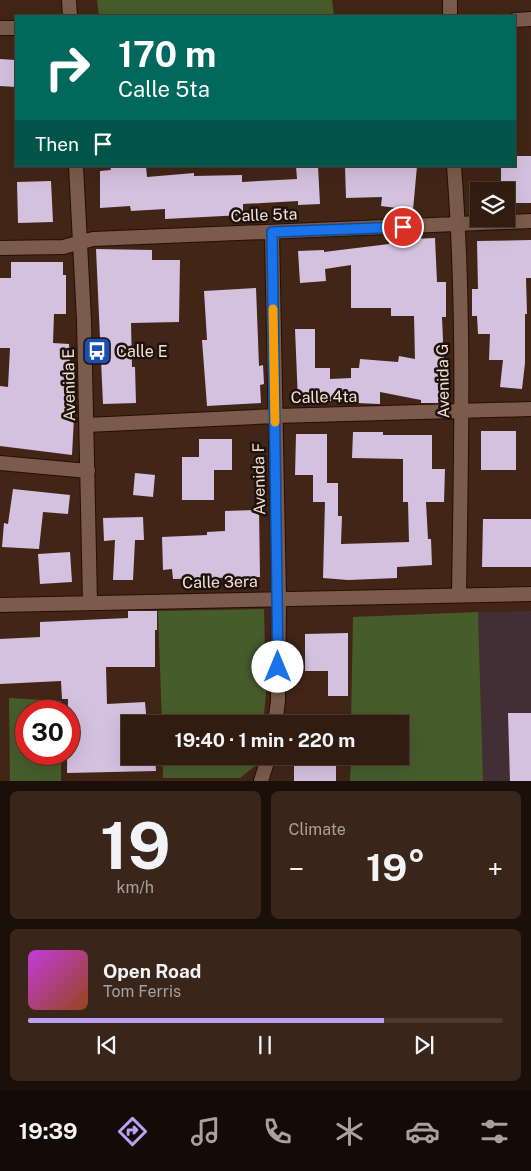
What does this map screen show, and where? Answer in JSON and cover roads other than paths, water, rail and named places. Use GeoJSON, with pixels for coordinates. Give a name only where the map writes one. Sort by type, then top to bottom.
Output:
{"type":"FeatureCollection","features":[{"type":"Feature","properties":{"kind":"street"},"geometry":{"type":"LineString","coordinates":[[70,0],[70,15]]}},
{"type":"Feature","properties":{"kind":"street"},"geometry":{"type":"LineString","coordinates":[[450,0],[450,15]]}},
{"type":"Feature","properties":{"kind":"street"},"geometry":{"type":"LineString","coordinates":[[516,20],[531,19]]}},
{"type":"Feature","properties":{"kind":"street"},"geometry":{"type":"LineString","coordinates":[[0,28],[15,28]]}},
{"type":"Feature","properties":{"kind":"street","name":"Avenida E"},"geometry":{"type":"LineString","coordinates":[[76,167],[84,320],[90,602]]}},
{"type":"Feature","properties":{"kind":"street","name":"Avenida G"},"geometry":{"type":"LineString","coordinates":[[454,167],[459,224],[461,412],[459,595]]}},
{"type":"Feature","properties":{"kind":"street","name":"Calle 5ta"},"geometry":{"type":"LineString","coordinates":[[0,248],[63,247],[93,239],[531,221]]}},
{"type":"Feature","properties":{"kind":"street","name":"Avenida F"},"geometry":{"type":"LineString","coordinates":[[272,232],[279,598],[276,715]]}},
{"type":"Feature","properties":{"kind":"street","name":"Calle 4ta"},"geometry":{"type":"LineString","coordinates":[[87,425],[275,416],[531,409]]}},
{"type":"Feature","properties":{"kind":"street"},"geometry":{"type":"LineString","coordinates":[[0,463],[88,471]]}},
{"type":"Feature","properties":{"kind":"street","name":"Calle 3era"},"geometry":{"type":"LineString","coordinates":[[0,605],[531,594]]}},
{"type":"Feature","properties":{"kind":"street"},"geometry":{"type":"LineString","coordinates":[[261,781],[266,765]]}},
{"type":"Feature","properties":{"kind":"place","name":"Calle E"},"geometry":{"type":"Point","coordinates":[97,351]}}]}
